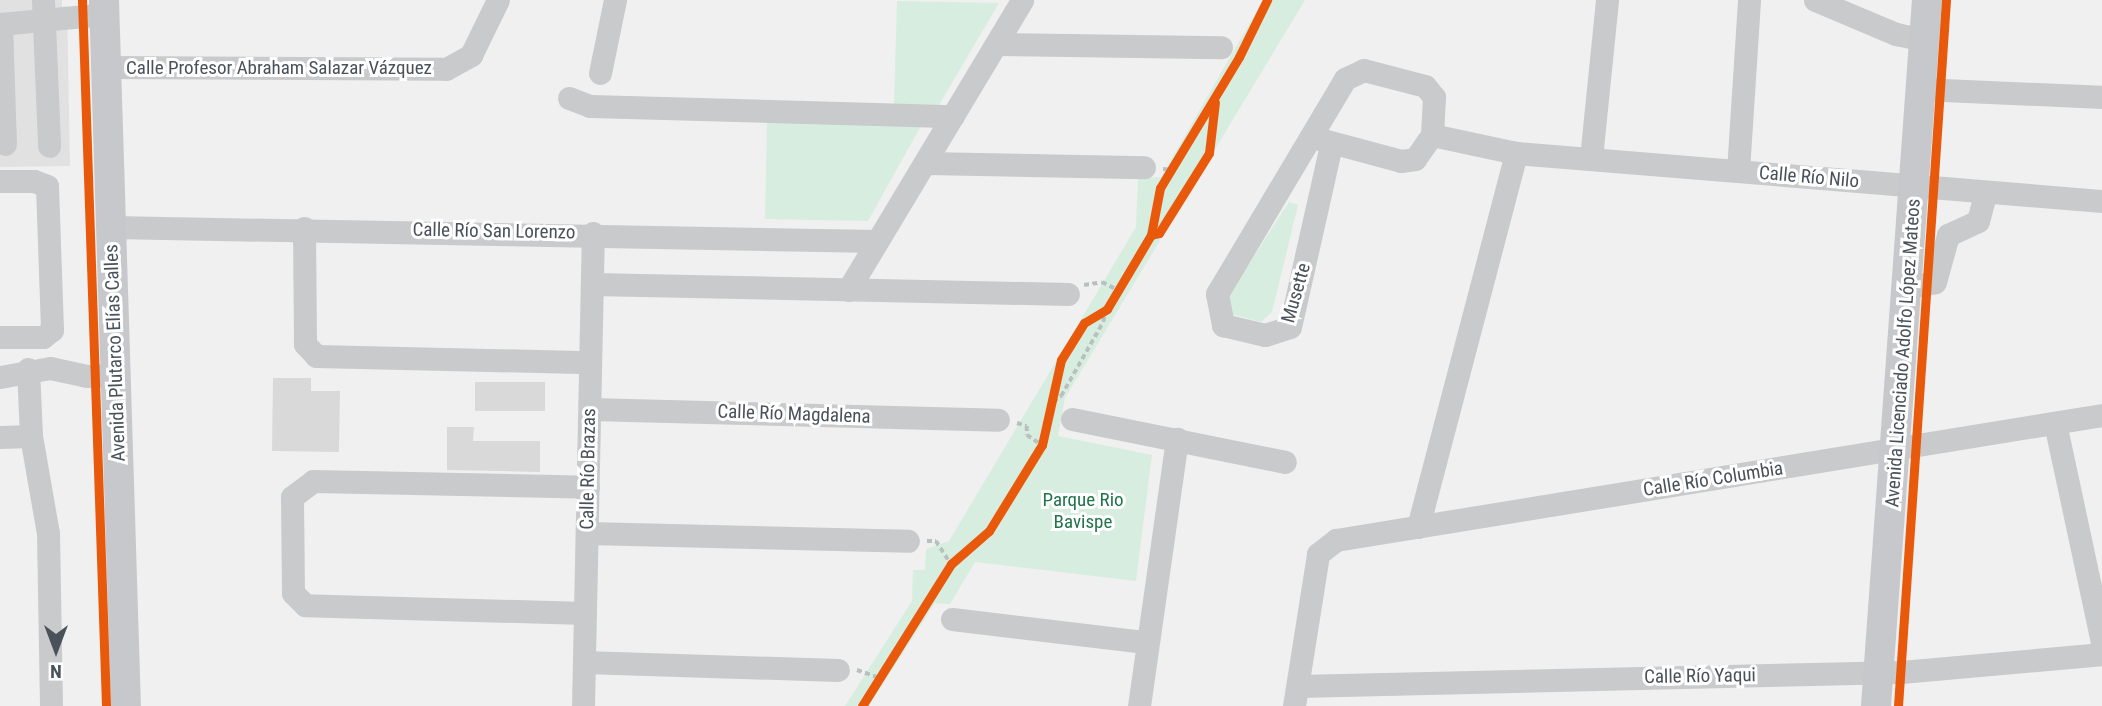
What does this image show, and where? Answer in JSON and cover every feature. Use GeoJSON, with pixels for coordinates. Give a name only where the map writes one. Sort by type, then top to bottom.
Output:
{"type":"FeatureCollection","features":[{"type":"Feature","properties":{"kind":"main road","name":"Avenida Licenciado Adolfo López Mateos"},"geometry":{"type":"LineString","coordinates":[[1876,706],[1927,0]]}},
{"type":"Feature","properties":{"kind":"main road","name":"Avenida Plutarco Elías Calles"},"geometry":{"type":"LineString","coordinates":[[104,7],[126,706]]}},
{"type":"Feature","properties":{"kind":"street","name":"Calle Profesor Abraham Salazar Vázquez"},"geometry":{"type":"LineString","coordinates":[[106,66],[446,69],[471,55],[498,0]]}},
{"type":"Feature","properties":{"kind":"street"},"geometry":{"type":"LineString","coordinates":[[600,73],[615,0]]}},
{"type":"Feature","properties":{"kind":"street"},"geometry":{"type":"LineString","coordinates":[[848,290],[1022,0]]}},
{"type":"Feature","properties":{"kind":"street"},"geometry":{"type":"LineString","coordinates":[[1591,158],[1607,0]]}},
{"type":"Feature","properties":{"kind":"street"},"geometry":{"type":"LineString","coordinates":[[1738,171],[1749,0]]}},
{"type":"Feature","properties":{"kind":"street"},"geometry":{"type":"LineString","coordinates":[[1815,0],[1896,34],[1924,40]]}},
{"type":"Feature","properties":{"kind":"street"},"geometry":{"type":"LineString","coordinates":[[5,144],[0,24],[43,9],[104,7]]}},
{"type":"Feature","properties":{"kind":"street"},"geometry":{"type":"LineString","coordinates":[[43,9],[49,146]]}},
{"type":"Feature","properties":{"kind":"street"},"geometry":{"type":"LineString","coordinates":[[996,44],[1222,47]]}},
{"type":"Feature","properties":{"kind":"street","name":"Musette"},"geometry":{"type":"LineString","coordinates":[[1321,141],[1217,294],[1223,325],[1265,335],[1290,327],[1321,141],[1345,79],[1364,70],[1425,86],[1434,97],[1432,135]]}},
{"type":"Feature","properties":{"kind":"street"},"geometry":{"type":"LineString","coordinates":[[1921,89],[2102,97]]}},
{"type":"Feature","properties":{"kind":"street"},"geometry":{"type":"LineString","coordinates":[[569,98],[590,106],[953,116]]}},
{"type":"Feature","properties":{"kind":"street"},"geometry":{"type":"LineString","coordinates":[[1321,141],[1401,161],[1424,151],[1432,135],[1516,153],[1418,527]]}},
{"type":"Feature","properties":{"kind":"street","name":"Calle Río Nilo"},"geometry":{"type":"LineString","coordinates":[[1516,153],[2102,201]]}},
{"type":"Feature","properties":{"kind":"street"},"geometry":{"type":"LineString","coordinates":[[926,163],[1144,167]]}},
{"type":"Feature","properties":{"kind":"street"},"geometry":{"type":"LineString","coordinates":[[0,181],[43,182],[49,192],[52,330],[43,337],[0,337]]}},
{"type":"Feature","properties":{"kind":"street"},"geometry":{"type":"LineString","coordinates":[[1908,287],[1935,282],[1948,235],[1978,221],[1986,191]]}},
{"type":"Feature","properties":{"kind":"street","name":"Calle Río San Lorenzo"},"geometry":{"type":"LineString","coordinates":[[111,227],[593,233],[877,241]]}},
{"type":"Feature","properties":{"kind":"street"},"geometry":{"type":"LineString","coordinates":[[304,228],[306,344],[316,356],[590,362]]}},
{"type":"Feature","properties":{"kind":"street","name":"Calle Río Brazas"},"geometry":{"type":"LineString","coordinates":[[583,706],[593,233]]}},
{"type":"Feature","properties":{"kind":"street"},"geometry":{"type":"LineString","coordinates":[[592,284],[1068,294]]}},
{"type":"Feature","properties":{"kind":"street"},"geometry":{"type":"LineString","coordinates":[[28,369],[31,436],[48,533],[51,706]]}},
{"type":"Feature","properties":{"kind":"street"},"geometry":{"type":"LineString","coordinates":[[0,377],[28,369],[115,375]]}},
{"type":"Feature","properties":{"kind":"street","name":"Calle Río Magdalena"},"geometry":{"type":"LineString","coordinates":[[590,409],[998,420]]}},
{"type":"Feature","properties":{"kind":"street","name":"Calle Río Columbia"},"geometry":{"type":"LineString","coordinates":[[1296,696],[1318,554],[1325,545],[1418,527],[2102,415]]}},
{"type":"Feature","properties":{"kind":"street"},"geometry":{"type":"LineString","coordinates":[[1062,416],[1285,462]]}},
{"type":"Feature","properties":{"kind":"street"},"geometry":{"type":"LineString","coordinates":[[2055,423],[2102,643]]}},
{"type":"Feature","properties":{"kind":"street"},"geometry":{"type":"LineString","coordinates":[[0,436],[31,436]]}},
{"type":"Feature","properties":{"kind":"street"},"geometry":{"type":"LineString","coordinates":[[1139,706],[1177,439]]}},
{"type":"Feature","properties":{"kind":"street"},"geometry":{"type":"LineString","coordinates":[[585,613],[306,605],[293,593],[292,498],[313,481],[588,487]]}},
{"type":"Feature","properties":{"kind":"street"},"geometry":{"type":"LineString","coordinates":[[587,533],[908,541]]}},
{"type":"Feature","properties":{"kind":"street"},"geometry":{"type":"LineString","coordinates":[[952,619],[1146,642]]}},
{"type":"Feature","properties":{"kind":"street","name":"Calle Río Yaqui"},"geometry":{"type":"LineString","coordinates":[[1296,696],[1878,672],[2102,654]]}},
{"type":"Feature","properties":{"kind":"street"},"geometry":{"type":"LineString","coordinates":[[584,662],[838,670]]}},
{"type":"Feature","properties":{"kind":"path"},"geometry":{"type":"LineString","coordinates":[[1166,182],[1221,88]]}},
{"type":"Feature","properties":{"kind":"path"},"geometry":{"type":"LineString","coordinates":[[1214,120],[1215,98]]}},
{"type":"Feature","properties":{"kind":"path"},"geometry":{"type":"LineString","coordinates":[[1053,401],[1067,386],[1104,322],[1105,311],[1125,279]]}},
{"type":"Feature","properties":{"kind":"path"},"geometry":{"type":"LineString","coordinates":[[1068,294],[1090,282],[1118,290]]}},
{"type":"Feature","properties":{"kind":"path"},"geometry":{"type":"LineString","coordinates":[[1090,318],[1105,311]]}},
{"type":"Feature","properties":{"kind":"path"},"geometry":{"type":"LineString","coordinates":[[1057,381],[1053,401],[1062,416]]}},
{"type":"Feature","properties":{"kind":"path"},"geometry":{"type":"LineString","coordinates":[[998,420],[1014,427],[1018,421],[1027,426],[1027,435],[1042,445]]}},
{"type":"Feature","properties":{"kind":"path"},"geometry":{"type":"LineString","coordinates":[[1035,456],[1047,434]]}},
{"type":"Feature","properties":{"kind":"path"},"geometry":{"type":"LineString","coordinates":[[908,541],[936,541],[954,561],[944,575]]}},
{"type":"Feature","properties":{"kind":"path"},"geometry":{"type":"LineString","coordinates":[[874,687],[887,668]]}},
{"type":"Feature","properties":{"kind":"path"},"geometry":{"type":"LineString","coordinates":[[838,670],[868,670],[880,678]]}},
{"type":"Feature","properties":{"kind":"shaded area"},"geometry":{"type":"Polygon","coordinates":[[[0,0],[62,0],[62,7],[67,6],[70,166],[0,167],[0,0]]]}},
{"type":"Feature","properties":{"kind":"green space","name":"Parque Rio Bavispe"},"geometry":{"type":"Polygon","coordinates":[[[1263,0],[1305,0],[1065,398],[1058,436],[1152,455],[1136,581],[975,562],[950,604],[935,603],[869,706],[845,706],[912,601],[913,570],[925,570],[926,549],[949,541],[1136,227],[1138,178],[1161,177],[1263,0]]]}},
{"type":"Feature","properties":{"kind":"green space"},"geometry":{"type":"Polygon","coordinates":[[[897,1],[999,3],[939,105],[894,104],[897,1]]]}},
{"type":"Feature","properties":{"kind":"green space"},"geometry":{"type":"Polygon","coordinates":[[[767,120],[922,124],[868,221],[765,219],[767,120]]]}},
{"type":"Feature","properties":{"kind":"green space"},"geometry":{"type":"Polygon","coordinates":[[[1289,202],[1298,205],[1272,312],[1261,322],[1231,314],[1227,307],[1230,293],[1289,202]]]}},
{"type":"Feature","properties":{"kind":"building"},"geometry":{"type":"Polygon","coordinates":[[[273,378],[311,378],[311,391],[340,391],[339,452],[272,451],[273,378]]]}},
{"type":"Feature","properties":{"kind":"building"},"geometry":{"type":"Polygon","coordinates":[[[475,382],[545,382],[545,411],[475,411],[475,382]]]}},
{"type":"Feature","properties":{"kind":"building"},"geometry":{"type":"Polygon","coordinates":[[[447,427],[474,427],[473,441],[540,441],[540,472],[447,470],[447,427]]]}},
{"type":"Feature","properties":{"kind":"cycle path"},"geometry":{"type":"LineString","coordinates":[[82,0],[106,706]]}},
{"type":"Feature","properties":{"kind":"cycle path"},"geometry":{"type":"LineString","coordinates":[[862,706],[951,564],[989,531],[1042,445],[1061,360],[1084,323],[1107,309],[1151,235],[1160,188],[1239,57],[1267,0]]}},
{"type":"Feature","properties":{"kind":"cycle path"},"geometry":{"type":"LineString","coordinates":[[1898,706],[1946,0]]}},
{"type":"Feature","properties":{"kind":"cycle path"},"geometry":{"type":"LineString","coordinates":[[1151,235],[1159,233],[1209,153],[1215,102]]}}]}
